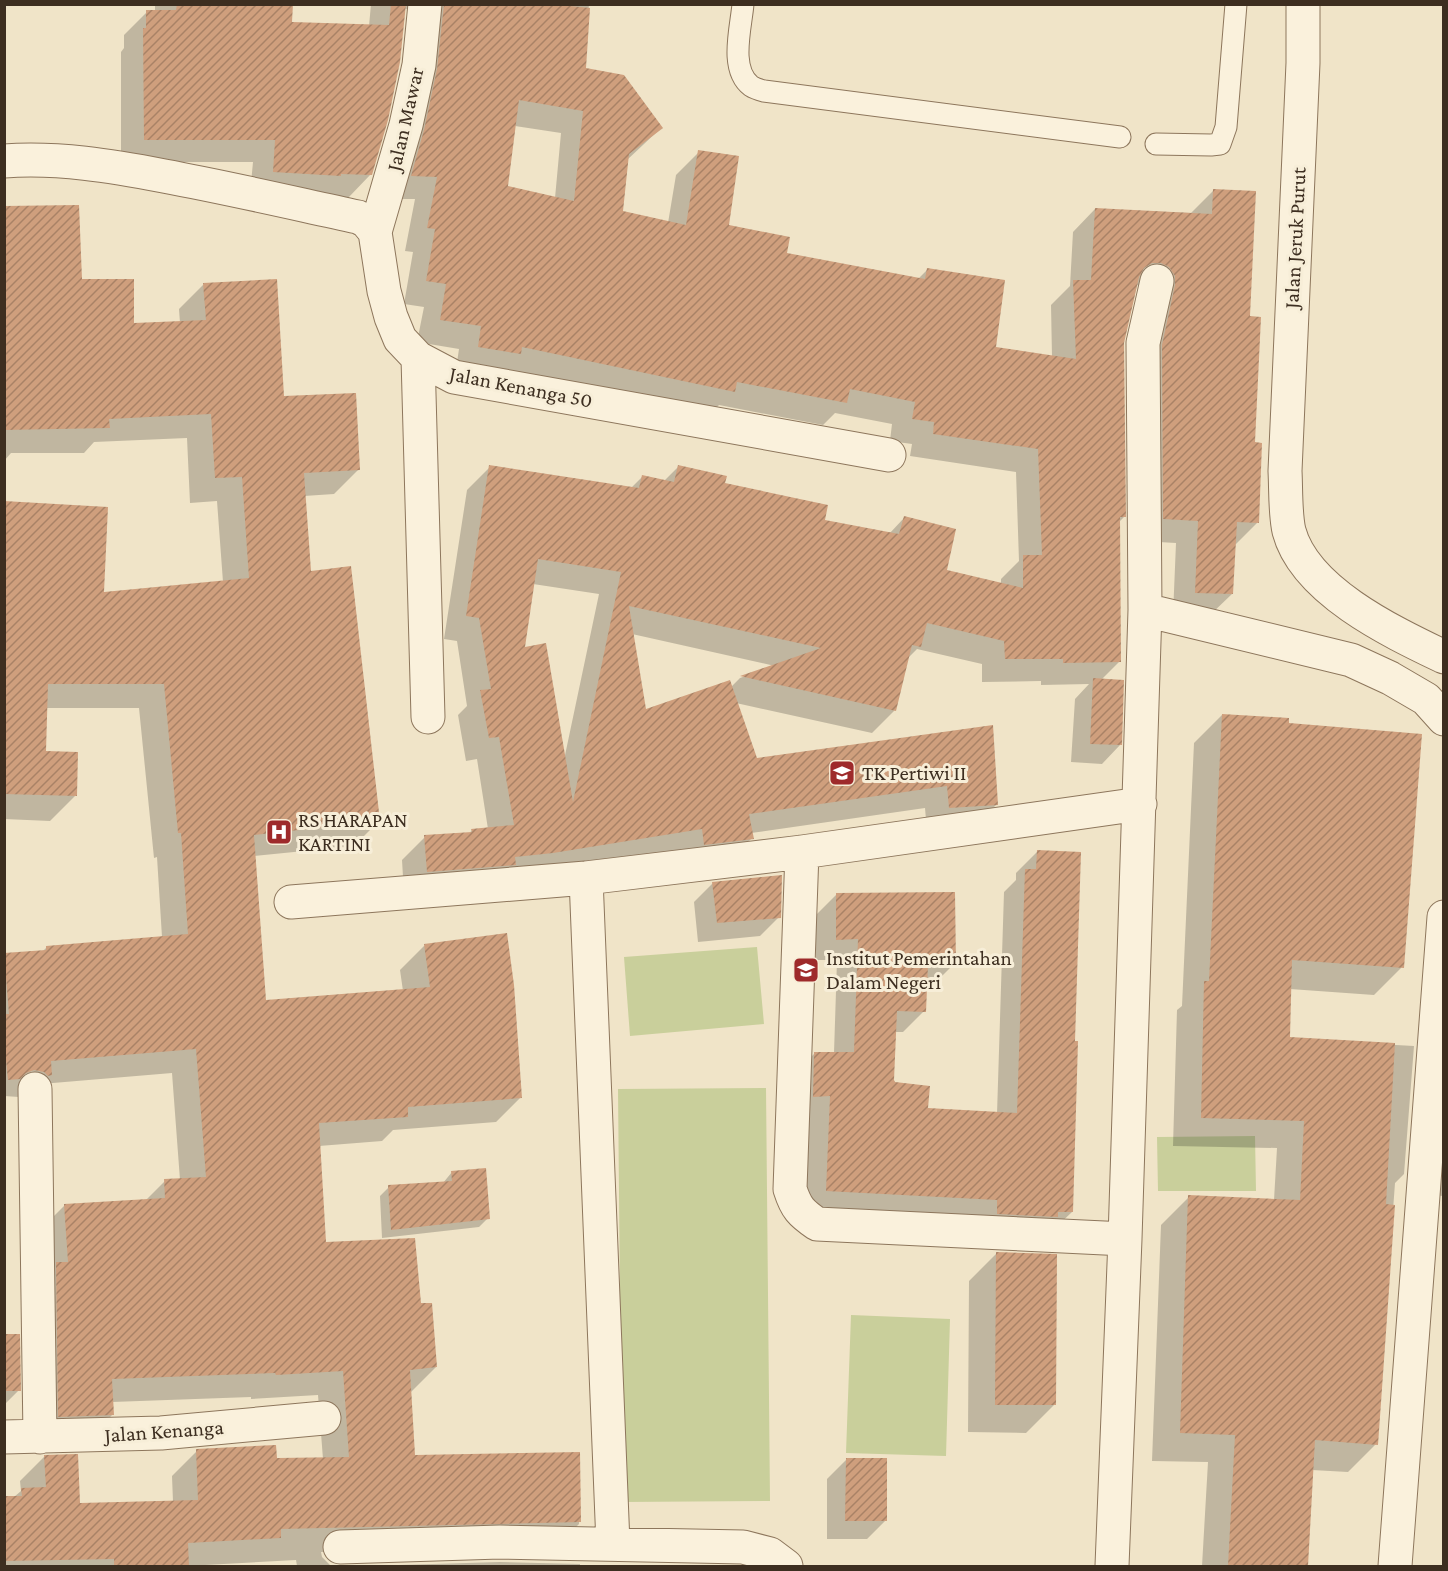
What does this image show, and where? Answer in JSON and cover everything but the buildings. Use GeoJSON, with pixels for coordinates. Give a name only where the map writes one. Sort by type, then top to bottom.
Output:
{"type":"FeatureCollection","features":[{"type":"Feature","properties":{"kind":"street","name":"Jalan Mawar"},"geometry":{"type":"LineString","coordinates":[[375,232],[406,125],[419,65],[425,4]]}},
{"type":"Feature","properties":{"kind":"street","name":"Jalan Jeruk Purut"},"geometry":{"type":"LineString","coordinates":[[1303,4],[1303,63],[1285,471],[1289,531],[1302,558],[1317,579],[1341,600],[1443,657]]}},
{"type":"Feature","properties":{"kind":"street"},"geometry":{"type":"LineString","coordinates":[[4,161],[52,160],[128,170],[204,184],[358,217],[366,221],[375,232]]}},
{"type":"Feature","properties":{"kind":"street","name":"Jalan Kenanga 50"},"geometry":{"type":"LineString","coordinates":[[375,232],[384,291],[400,339],[418,358],[454,377],[889,455]]}},
{"type":"Feature","properties":{"kind":"street"},"geometry":{"type":"LineString","coordinates":[[1112,1566],[1145,610],[1143,343],[1157,282]]}},
{"type":"Feature","properties":{"kind":"street"},"geometry":{"type":"LineString","coordinates":[[418,358],[428,717]]}},
{"type":"Feature","properties":{"kind":"street"},"geometry":{"type":"LineString","coordinates":[[1145,610],[1351,660],[1390,678],[1426,699],[1443,719]]}},
{"type":"Feature","properties":{"kind":"street"},"geometry":{"type":"LineString","coordinates":[[291,902],[586,878],[802,852],[1140,804]]}},
{"type":"Feature","properties":{"kind":"street"},"geometry":{"type":"LineString","coordinates":[[802,852],[790,1189],[794,1204],[817,1224],[1125,1239]]}},
{"type":"Feature","properties":{"kind":"street"},"geometry":{"type":"LineString","coordinates":[[586,878],[613,1544]]}},
{"type":"Feature","properties":{"kind":"street"},"geometry":{"type":"LineString","coordinates":[[1395,1566],[1433,1217],[1443,917]]}},
{"type":"Feature","properties":{"kind":"street"},"geometry":{"type":"LineString","coordinates":[[34,1089],[40,1437]]}},
{"type":"Feature","properties":{"kind":"street","name":"Jalan Kenanga"},"geometry":{"type":"LineString","coordinates":[[4,1437],[161,1433],[324,1418]]}},
{"type":"Feature","properties":{"kind":"street"},"geometry":{"type":"LineString","coordinates":[[340,1547],[478,1542],[742,1547],[770,1554],[786,1566]]}},
{"type":"Feature","properties":{"kind":"lane"},"geometry":{"type":"LineString","coordinates":[[743,4],[738,60],[742,75],[752,87],[764,91],[1120,137]]}},
{"type":"Feature","properties":{"kind":"lane"},"geometry":{"type":"LineString","coordinates":[[1156,144],[1220,144],[1226,127],[1236,4]]}},
{"type":"Feature","properties":{"kind":"green space"},"geometry":{"type":"Polygon","coordinates":[[[757,947],[764,1024],[630,1036],[624,957],[757,947]]]}},
{"type":"Feature","properties":{"kind":"green space"},"geometry":{"type":"Polygon","coordinates":[[[766,1088],[770,1501],[622,1502],[618,1089],[766,1088]]]}},
{"type":"Feature","properties":{"kind":"green space"},"geometry":{"type":"Polygon","coordinates":[[[1255,1136],[1256,1191],[1158,1191],[1157,1137],[1255,1136]]]}},
{"type":"Feature","properties":{"kind":"green space"},"geometry":{"type":"Polygon","coordinates":[[[851,1315],[950,1319],[946,1456],[846,1453],[851,1315]]]}},
{"type":"Feature","properties":{"kind":"place","name":"TK Pertiwi II"},"geometry":{"type":"Point","coordinates":[842,773]}},
{"type":"Feature","properties":{"kind":"place","name":"RS HARAPAN KARTINI"},"geometry":{"type":"Point","coordinates":[279,832]}},
{"type":"Feature","properties":{"kind":"place","name":"Institut Pemerintahan Dalam Negeri"},"geometry":{"type":"Point","coordinates":[806,970]}}]}
